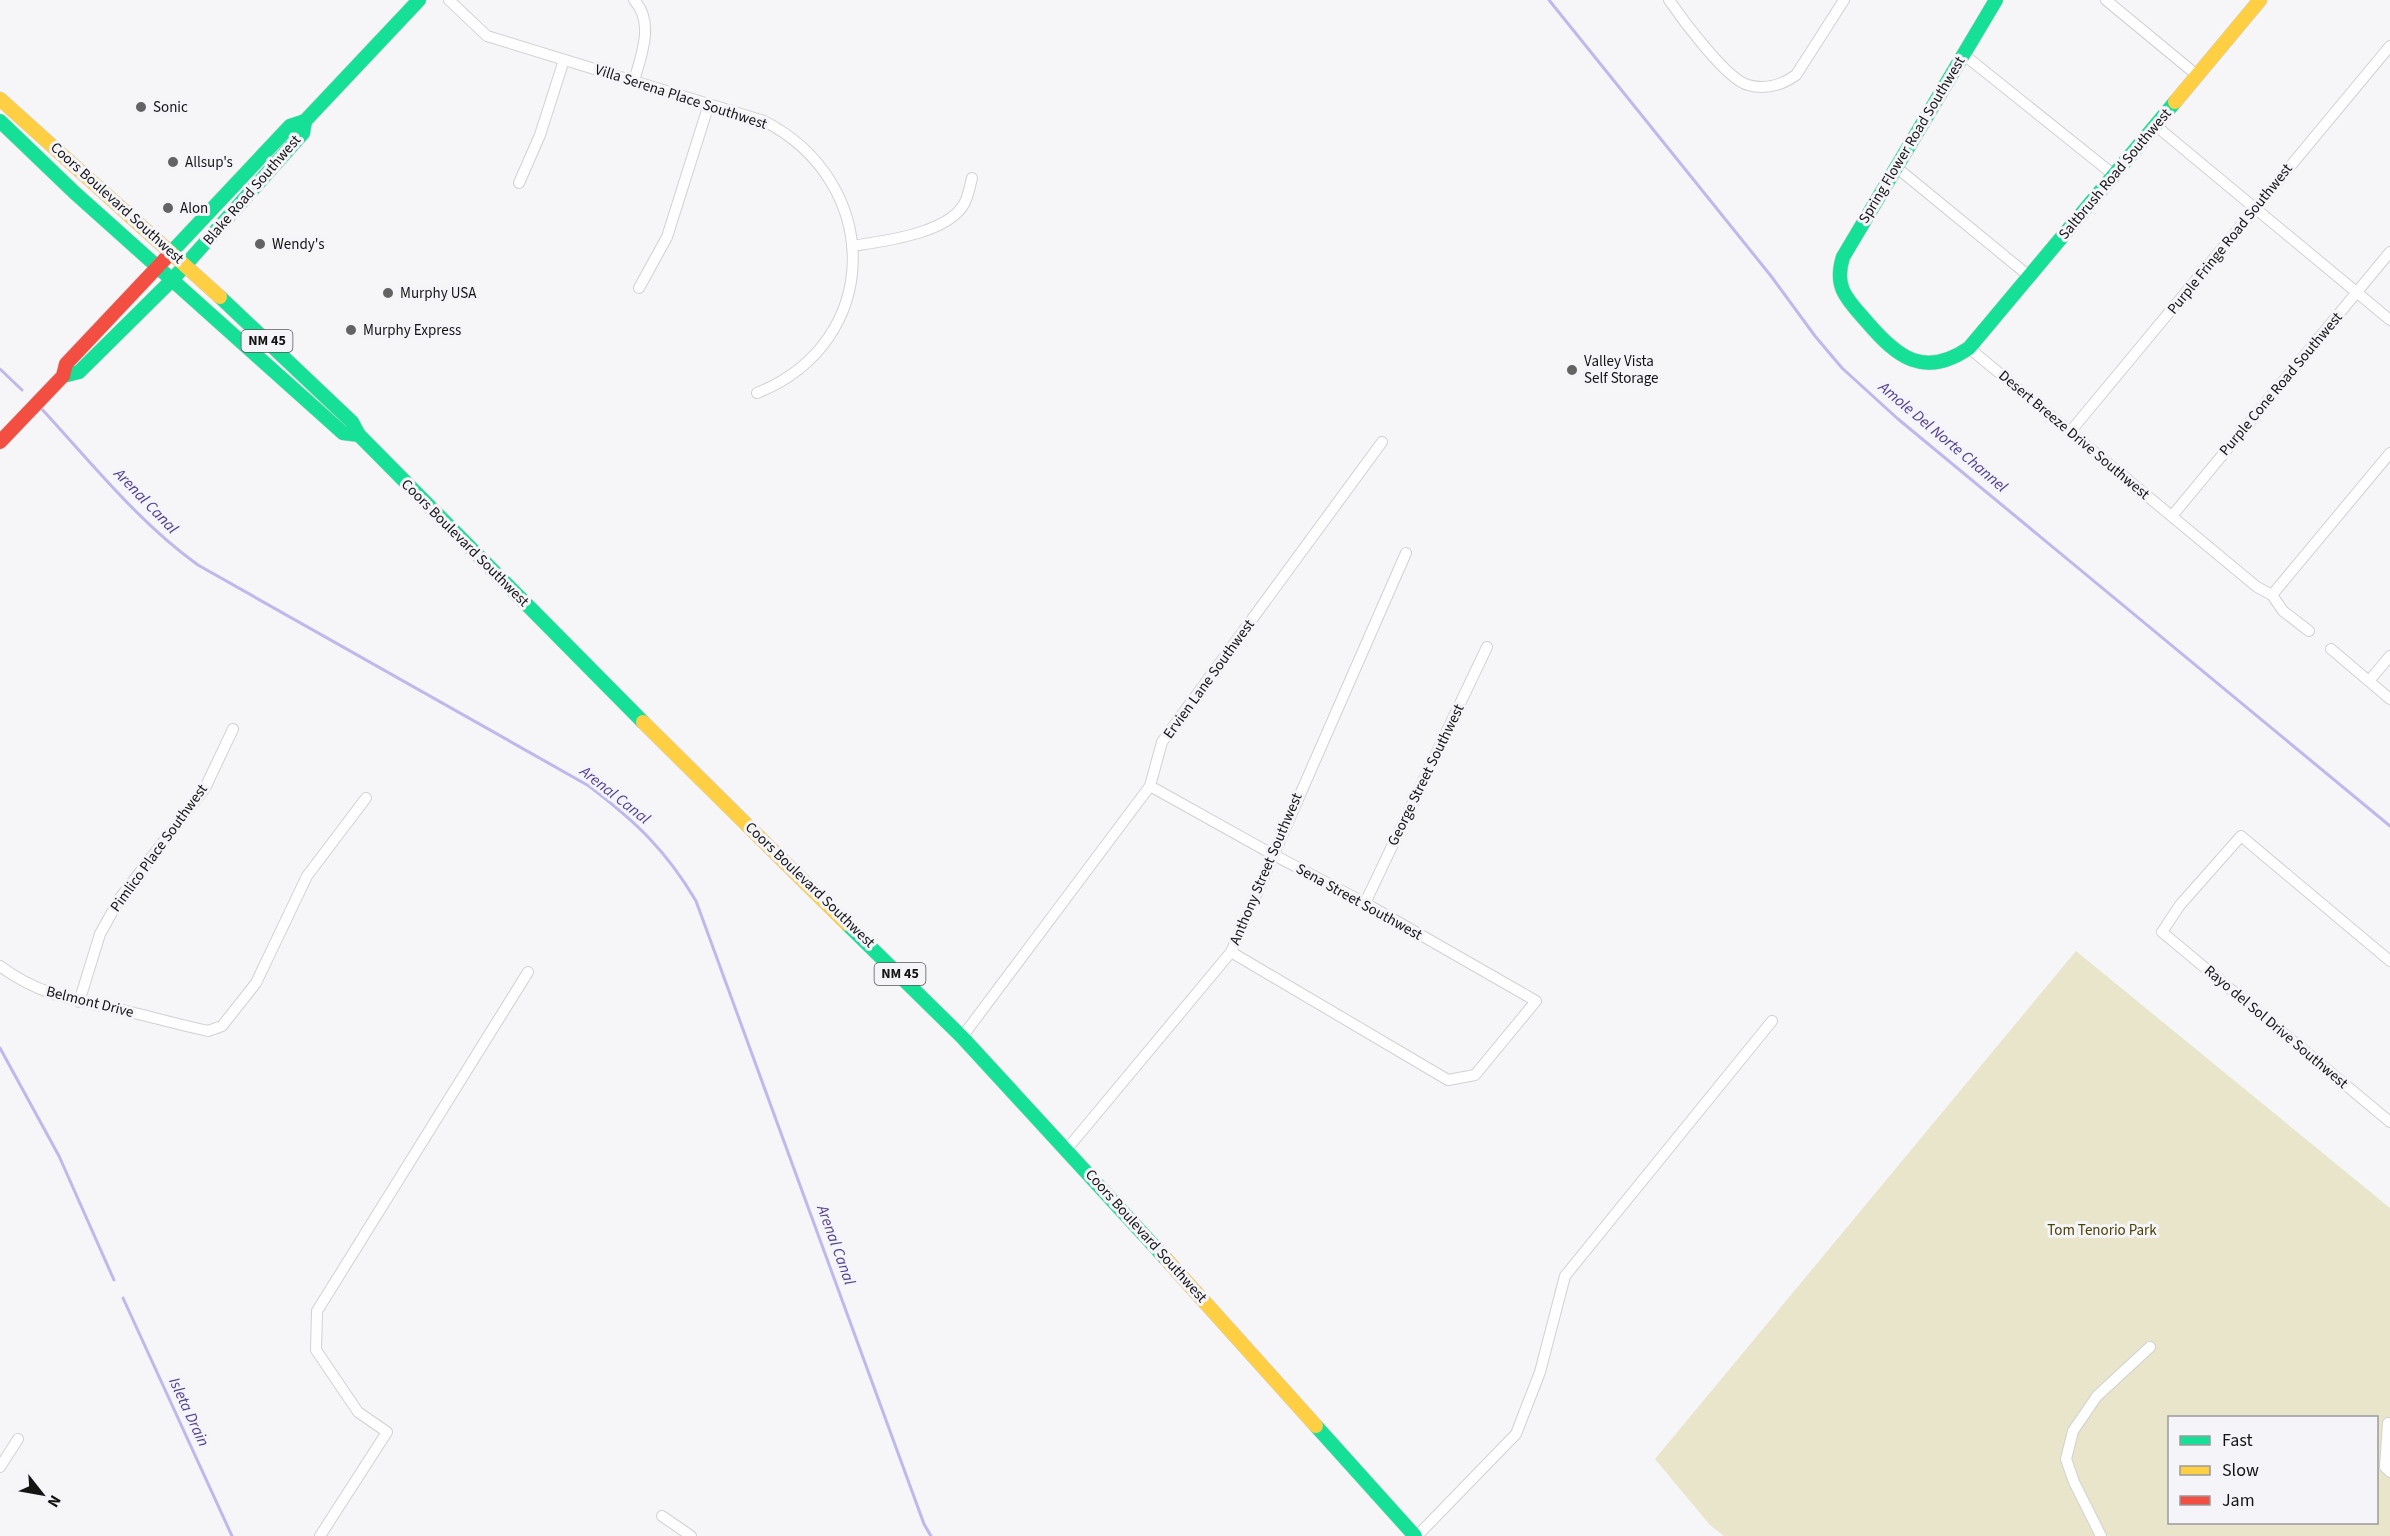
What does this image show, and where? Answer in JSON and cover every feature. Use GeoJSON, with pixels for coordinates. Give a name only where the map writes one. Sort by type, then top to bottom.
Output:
{"type":"FeatureCollection","features":[{"type":"Feature","properties":{"kind":"main road","name":"Blake Road Southwest"},"geometry":{"type":"LineString","coordinates":[[0,442],[63,376],[66,364],[290,126],[305,121],[419,0]]}},
{"type":"Feature","properties":{"kind":"main road","name":"Spring Flower Road Southwest"},"geometry":{"type":"LineString","coordinates":[[1969,348],[1961,355],[1936,363],[1907,358],[1888,347],[1843,293],[1837,271],[1843,257],[1996,0]]}},
{"type":"Feature","properties":{"kind":"main road","name":"Saltbrush Road Southwest"},"geometry":{"type":"LineString","coordinates":[[1969,348],[2260,0]]}},
{"type":"Feature","properties":{"kind":"main road","name":"Coors Boulevard Southwest"},"geometry":{"type":"LineString","coordinates":[[0,99],[186,265],[352,422],[359,435],[962,1037],[1416,1536]]}},
{"type":"Feature","properties":{"kind":"main road","name":"Coors Boulevard Southwest"},"geometry":{"type":"LineString","coordinates":[[0,121],[75,193],[343,433],[359,435]]}},
{"type":"Feature","properties":{"kind":"main road","name":"Blake Road Southwest"},"geometry":{"type":"LineString","coordinates":[[63,376],[79,372],[172,280],[303,133],[305,121]]}},
{"type":"Feature","properties":{"kind":"street","name":"Villa Serena Place Southwest"},"geometry":{"type":"LineString","coordinates":[[448,0],[487,36],[764,122],[786,132],[823,170],[840,198],[851,230],[852,280],[846,303],[837,323],[821,346],[794,374],[777,385],[757,393]]}},
{"type":"Feature","properties":{"kind":"street"},"geometry":{"type":"LineString","coordinates":[[634,0],[642,15],[645,31],[644,48],[634,81]]}},
{"type":"Feature","properties":{"kind":"street"},"geometry":{"type":"LineString","coordinates":[[1669,0],[1732,75],[1746,85],[1768,87],[1784,83],[1796,75],[1844,0]]}},
{"type":"Feature","properties":{"kind":"street"},"geometry":{"type":"LineString","coordinates":[[2106,0],[2198,76]]}},
{"type":"Feature","properties":{"kind":"street","name":"Purple Fringe Road Southwest"},"geometry":{"type":"LineString","coordinates":[[2070,432],[2390,46]]}},
{"type":"Feature","properties":{"kind":"street"},"geometry":{"type":"LineString","coordinates":[[1963,54],[2114,175]]}},
{"type":"Feature","properties":{"kind":"street"},"geometry":{"type":"LineString","coordinates":[[519,183],[540,135],[564,60]]}},
{"type":"Feature","properties":{"kind":"street"},"geometry":{"type":"LineString","coordinates":[[639,288],[668,237],[709,104]]}},
{"type":"Feature","properties":{"kind":"street"},"geometry":{"type":"LineString","coordinates":[[2156,126],[2390,320]]}},
{"type":"Feature","properties":{"kind":"street"},"geometry":{"type":"LineString","coordinates":[[1896,167],[2029,276]]}},
{"type":"Feature","properties":{"kind":"street"},"geometry":{"type":"LineString","coordinates":[[852,246],[902,238],[924,232],[945,221],[958,212],[964,204],[972,178]]}},
{"type":"Feature","properties":{"kind":"street","name":"Purple Cone Road Southwest"},"geometry":{"type":"LineString","coordinates":[[2172,516],[2390,252]]}},
{"type":"Feature","properties":{"kind":"street","name":"Desert Breeze Drive Southwest"},"geometry":{"type":"LineString","coordinates":[[1969,348],[2257,587],[2272,595],[2283,611],[2309,631]]}},
{"type":"Feature","properties":{"kind":"street","name":"Ervien Lane Southwest"},"geometry":{"type":"LineString","coordinates":[[962,1037],[1150,786],[1162,742],[1382,442]]}},
{"type":"Feature","properties":{"kind":"street"},"geometry":{"type":"LineString","coordinates":[[2272,595],[2390,453]]}},
{"type":"Feature","properties":{"kind":"street","name":"Anthony Street Southwest"},"geometry":{"type":"LineString","coordinates":[[1066,1149],[1231,952],[1272,854],[1406,553]]}},
{"type":"Feature","properties":{"kind":"street","name":"George Street Southwest"},"geometry":{"type":"LineString","coordinates":[[1365,903],[1488,647]]}},
{"type":"Feature","properties":{"kind":"street"},"geometry":{"type":"LineString","coordinates":[[2331,650],[2390,699]]}},
{"type":"Feature","properties":{"kind":"street"},"geometry":{"type":"LineString","coordinates":[[2369,681],[2390,656]]}},
{"type":"Feature","properties":{"kind":"street","name":"Pimlico Place Southwest"},"geometry":{"type":"LineString","coordinates":[[79,1002],[100,934],[120,898],[204,788],[233,729]]}},
{"type":"Feature","properties":{"kind":"street","name":"Sena Street Southwest"},"geometry":{"type":"LineString","coordinates":[[1150,786],[1365,903],[1536,1001],[1476,1075],[1448,1080],[1231,952]]}},
{"type":"Feature","properties":{"kind":"street","name":"Belmont Drive"},"geometry":{"type":"LineString","coordinates":[[0,966],[35,988],[79,1002],[208,1031],[222,1026],[256,983],[307,876],[366,798]]}},
{"type":"Feature","properties":{"kind":"street","name":"Rayo del Sol Drive Southwest"},"geometry":{"type":"LineString","coordinates":[[2390,961],[2241,836],[2180,905],[2162,932],[2390,1122]]}},
{"type":"Feature","properties":{"kind":"street"},"geometry":{"type":"LineString","coordinates":[[320,1536],[387,1432],[358,1412],[316,1350],[316,1311],[528,972]]}},
{"type":"Feature","properties":{"kind":"street"},"geometry":{"type":"LineString","coordinates":[[1416,1536],[1516,1434],[1540,1372],[1564,1276],[1772,1021]]}},
{"type":"Feature","properties":{"kind":"street"},"geometry":{"type":"LineString","coordinates":[[2101,1536],[2074,1482],[2066,1459],[2073,1431],[2097,1396],[2150,1347]]}},
{"type":"Feature","properties":{"kind":"street"},"geometry":{"type":"LineString","coordinates":[[2388,1423],[2385,1467],[2390,1472]]}},
{"type":"Feature","properties":{"kind":"street"},"geometry":{"type":"LineString","coordinates":[[0,1467],[18,1439]]}},
{"type":"Feature","properties":{"kind":"street"},"geometry":{"type":"LineString","coordinates":[[662,1516],[691,1536]]}},
{"type":"Feature","properties":{"kind":"green space","name":"Tom Tenorio Park"},"geometry":{"type":"Polygon","coordinates":[[[2076,951],[2390,1208],[2390,1536],[1724,1536],[1710,1525],[1655,1459],[2076,951]]]}},
{"type":"Feature","properties":{"kind":"waterway","name":"Amole Del Norte Channel"},"geometry":{"type":"LineString","coordinates":[[1549,0],[1842,368],[1898,419],[2390,826]]}},
{"type":"Feature","properties":{"kind":"waterway","name":"Arenal Canal"},"geometry":{"type":"LineString","coordinates":[[0,369],[22,390]]}},
{"type":"Feature","properties":{"kind":"waterway","name":"Arenal Canal"},"geometry":{"type":"LineString","coordinates":[[39,406],[135,510],[155,530],[198,565],[589,786],[635,824],[673,866],[696,901],[924,1524],[931,1536]]}},
{"type":"Feature","properties":{"kind":"waterway","name":"Isleta Drain"},"geometry":{"type":"LineString","coordinates":[[0,1048],[59,1156],[114,1280]]}},
{"type":"Feature","properties":{"kind":"waterway","name":"Isleta Drain"},"geometry":{"type":"LineString","coordinates":[[123,1298],[232,1536]]}},
{"type":"Feature","properties":{"kind":"traffic: fast"},"geometry":{"type":"LineString","coordinates":[[165,259],[290,126],[305,121],[419,0]]}},
{"type":"Feature","properties":{"kind":"traffic: fast"},"geometry":{"type":"LineString","coordinates":[[1996,0],[1843,257],[1840,268],[1841,285],[1848,300],[1878,334],[1901,354],[1925,363],[1938,362],[1969,348],[2175,102]]}},
{"type":"Feature","properties":{"kind":"traffic: fast"},"geometry":{"type":"LineString","coordinates":[[0,121],[75,193],[343,433],[359,435]]}},
{"type":"Feature","properties":{"kind":"traffic: fast"},"geometry":{"type":"LineString","coordinates":[[63,376],[79,372],[172,280],[303,133],[305,121]]}},
{"type":"Feature","properties":{"kind":"traffic: fast"},"geometry":{"type":"LineString","coordinates":[[220,297],[352,422],[359,435],[643,722]]}},
{"type":"Feature","properties":{"kind":"traffic: fast"},"geometry":{"type":"LineString","coordinates":[[847,924],[962,1037],[1166,1259]]}},
{"type":"Feature","properties":{"kind":"traffic: fast"},"geometry":{"type":"LineString","coordinates":[[1316,1426],[1415,1536]]}},
{"type":"Feature","properties":{"kind":"traffic: slow"},"geometry":{"type":"LineString","coordinates":[[2175,102],[2260,0]]}},
{"type":"Feature","properties":{"kind":"traffic: slow"},"geometry":{"type":"LineString","coordinates":[[0,99],[220,297]]}},
{"type":"Feature","properties":{"kind":"traffic: slow"},"geometry":{"type":"LineString","coordinates":[[643,722],[847,924]]}},
{"type":"Feature","properties":{"kind":"traffic: slow"},"geometry":{"type":"LineString","coordinates":[[1166,1259],[1316,1426]]}},
{"type":"Feature","properties":{"kind":"traffic: jam"},"geometry":{"type":"LineString","coordinates":[[0,442],[63,376],[66,364],[165,259]]}},
{"type":"Feature","properties":{"kind":"place","name":"Sonic"},"geometry":{"type":"Point","coordinates":[141,107]}},
{"type":"Feature","properties":{"kind":"place","name":"Allsup's"},"geometry":{"type":"Point","coordinates":[173,162]}},
{"type":"Feature","properties":{"kind":"place","name":"Alon"},"geometry":{"type":"Point","coordinates":[168,208]}},
{"type":"Feature","properties":{"kind":"place","name":"Wendy's"},"geometry":{"type":"Point","coordinates":[260,244]}},
{"type":"Feature","properties":{"kind":"place","name":"Murphy USA"},"geometry":{"type":"Point","coordinates":[388,293]}},
{"type":"Feature","properties":{"kind":"place","name":"Murphy Express"},"geometry":{"type":"Point","coordinates":[351,330]}},
{"type":"Feature","properties":{"kind":"place","name":"Valley Vista Self Storage"},"geometry":{"type":"Point","coordinates":[1572,370]}}]}
